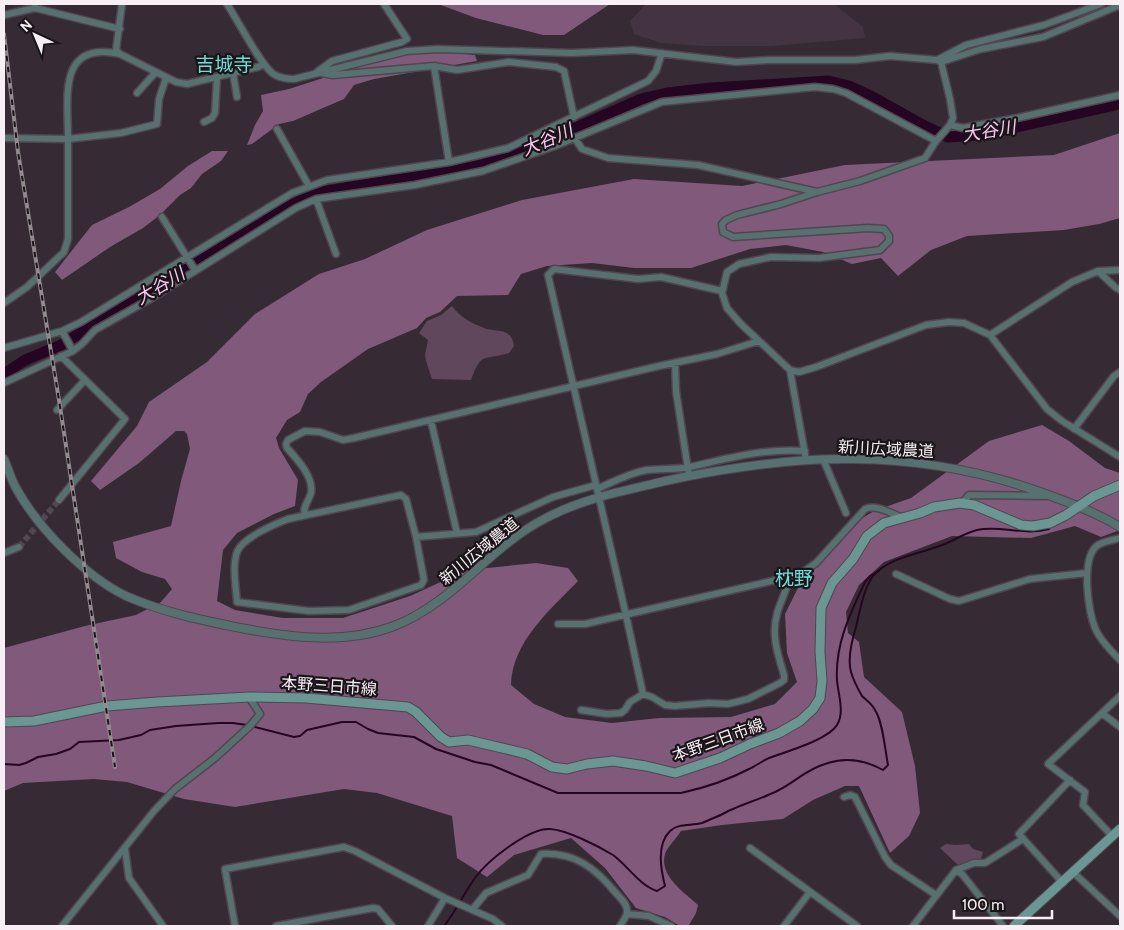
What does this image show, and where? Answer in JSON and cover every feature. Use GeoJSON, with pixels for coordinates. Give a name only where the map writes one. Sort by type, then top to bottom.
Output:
{"type":"FeatureCollection","features":[{"type":"Feature","properties":{"kind":"main road","name":"本野三日市線"},"geometry":{"type":"LineString","coordinates":[[4,722],[34,721],[107,706],[156,702],[249,696],[306,698],[408,707],[449,742],[468,740],[527,754],[552,767],[567,769],[613,761],[676,773],[720,758],[779,733],[800,721],[813,709],[820,698],[822,681],[820,652],[822,608],[832,583],[853,559],[867,536],[884,523],[941,506],[962,503],[974,505],[1021,525],[1033,526],[1050,523],[1066,515],[1078,505],[1094,496],[1120,485]]}},
{"type":"Feature","properties":{"kind":"main road"},"geometry":{"type":"LineString","coordinates":[[1014,926],[1120,829]]}},
{"type":"Feature","properties":{"kind":"street"},"geometry":{"type":"LineString","coordinates":[[122,4],[116,50],[120,54],[166,78],[187,84],[264,64]]}},
{"type":"Feature","properties":{"kind":"street"},"geometry":{"type":"LineString","coordinates":[[228,4],[264,64],[273,74],[280,78],[294,80],[407,50],[438,49],[572,53],[633,50],[736,62],[856,60],[890,56],[939,61],[980,49],[1043,37],[1120,5]]}},
{"type":"Feature","properties":{"kind":"street"},"geometry":{"type":"LineString","coordinates":[[317,74],[332,61],[402,42],[406,39],[384,4]]}},
{"type":"Feature","properties":{"kind":"street"},"geometry":{"type":"LineString","coordinates":[[939,61],[966,45],[1044,25],[1101,4]]}},
{"type":"Feature","properties":{"kind":"street"},"geometry":{"type":"LineString","coordinates":[[4,15],[35,6],[120,28]]}},
{"type":"Feature","properties":{"kind":"street"},"geometry":{"type":"LineString","coordinates":[[4,303],[27,287],[64,252],[68,239],[68,83],[73,67],[85,56],[97,52],[120,54]]}},
{"type":"Feature","properties":{"kind":"street"},"geometry":{"type":"LineString","coordinates":[[4,348],[62,331],[81,322],[259,213],[309,186],[327,180],[449,162],[508,148],[648,81],[656,71],[662,53]]}},
{"type":"Feature","properties":{"kind":"street"},"geometry":{"type":"LineString","coordinates":[[939,61],[950,99],[952,118],[950,125],[925,158],[860,181],[737,215],[722,224],[724,232],[733,237],[868,228],[884,229],[889,236],[888,242],[880,250],[819,258],[771,257],[739,264],[727,272],[722,291],[727,308],[740,323],[790,370],[799,372],[926,325],[949,322],[964,323],[990,335],[1047,408],[1074,428],[1120,457]]}},
{"type":"Feature","properties":{"kind":"street"},"geometry":{"type":"LineString","coordinates":[[317,74],[333,76],[434,66],[457,70],[510,62],[556,67],[564,71],[574,117]]}},
{"type":"Feature","properties":{"kind":"street"},"geometry":{"type":"LineString","coordinates":[[434,66],[449,162]]}},
{"type":"Feature","properties":{"kind":"street"},"geometry":{"type":"LineString","coordinates":[[137,93],[155,73]]}},
{"type":"Feature","properties":{"kind":"street"},"geometry":{"type":"LineString","coordinates":[[233,73],[237,97]]}},
{"type":"Feature","properties":{"kind":"street"},"geometry":{"type":"LineString","coordinates":[[204,122],[212,118],[215,113],[217,77]]}},
{"type":"Feature","properties":{"kind":"street"},"geometry":{"type":"LineString","coordinates":[[4,138],[68,139],[121,133],[157,124],[159,98],[166,78]]}},
{"type":"Feature","properties":{"kind":"street"},"geometry":{"type":"LineString","coordinates":[[4,383],[73,350],[96,330],[152,298],[296,208],[316,199],[415,184],[483,171],[514,161],[662,102],[815,87],[833,89],[846,93],[936,141]]}},
{"type":"Feature","properties":{"kind":"street"},"geometry":{"type":"LineString","coordinates":[[950,125],[963,128],[1120,95]]}},
{"type":"Feature","properties":{"kind":"street"},"geometry":{"type":"LineString","coordinates":[[277,129],[309,186]]}},
{"type":"Feature","properties":{"kind":"street"},"geometry":{"type":"LineString","coordinates":[[574,137],[582,149],[608,158],[698,165],[817,192]]}},
{"type":"Feature","properties":{"kind":"street"},"geometry":{"type":"LineString","coordinates":[[316,199],[336,254]]}},
{"type":"Feature","properties":{"kind":"street"},"geometry":{"type":"LineString","coordinates":[[162,217],[195,270]]}},
{"type":"Feature","properties":{"kind":"street"},"geometry":{"type":"LineString","coordinates":[[643,694],[548,274],[554,268],[638,279],[661,277],[722,291]]}},
{"type":"Feature","properties":{"kind":"street"},"geometry":{"type":"LineString","coordinates":[[990,335],[1072,282],[1098,271],[1120,270]]}},
{"type":"Feature","properties":{"kind":"street"},"geometry":{"type":"LineString","coordinates":[[1098,271],[1120,290]]}},
{"type":"Feature","properties":{"kind":"street"},"geometry":{"type":"LineString","coordinates":[[62,331],[73,350]]}},
{"type":"Feature","properties":{"kind":"street"},"geometry":{"type":"LineString","coordinates":[[305,515],[304,508],[311,493],[310,481],[305,470],[287,448],[286,444],[288,440],[305,431],[320,432],[343,440],[717,354],[759,341]]}},
{"type":"Feature","properties":{"kind":"street"},"geometry":{"type":"LineString","coordinates":[[59,500],[126,419],[60,356]]}},
{"type":"Feature","properties":{"kind":"street"},"geometry":{"type":"LineString","coordinates":[[675,363],[676,391],[689,476]]}},
{"type":"Feature","properties":{"kind":"street"},"geometry":{"type":"LineString","coordinates":[[790,370],[806,460]]}},
{"type":"Feature","properties":{"kind":"street"},"geometry":{"type":"LineString","coordinates":[[1074,428],[1114,376],[1120,372]]}},
{"type":"Feature","properties":{"kind":"street"},"geometry":{"type":"LineString","coordinates":[[57,410],[85,380]]}},
{"type":"Feature","properties":{"kind":"street"},"geometry":{"type":"LineString","coordinates":[[431,421],[457,533]]}},
{"type":"Feature","properties":{"kind":"street"},"geometry":{"type":"LineString","coordinates":[[416,537],[476,532],[553,497],[597,490],[632,474],[648,470],[688,468],[743,454],[789,450],[805,451]]}},
{"type":"Feature","properties":{"kind":"street","name":"新川広域農道"},"geometry":{"type":"LineString","coordinates":[[4,459],[16,487],[33,514],[61,547],[90,573],[123,594],[151,606],[190,618],[269,633],[320,639],[357,636],[393,627],[444,598],[514,537],[597,490],[743,467],[806,460],[861,458],[938,465],[1019,484],[1078,505],[1120,527]]}},
{"type":"Feature","properties":{"kind":"street"},"geometry":{"type":"LineString","coordinates":[[823,459],[846,513]]}},
{"type":"Feature","properties":{"kind":"street"},"geometry":{"type":"LineString","coordinates":[[401,495],[406,499],[416,537],[424,580],[421,585],[349,610],[309,611],[237,602],[235,566],[237,551],[244,542],[288,518],[305,515],[401,495]]}},
{"type":"Feature","properties":{"kind":"street"},"geometry":{"type":"LineString","coordinates":[[962,503],[969,495],[1054,496]]}},
{"type":"Feature","properties":{"kind":"street"},"geometry":{"type":"LineString","coordinates":[[558,624],[585,624],[802,573],[816,563],[865,509],[869,507],[878,508],[901,517]]}},
{"type":"Feature","properties":{"kind":"street"},"geometry":{"type":"LineString","coordinates":[[1120,538],[1098,545],[1092,553],[1087,573],[1089,601],[1096,630],[1120,660]]}},
{"type":"Feature","properties":{"kind":"street"},"geometry":{"type":"LineString","coordinates":[[4,553],[19,547]]}},
{"type":"Feature","properties":{"kind":"street"},"geometry":{"type":"LineString","coordinates":[[896,574],[950,599],[959,601],[1030,579],[1087,573]]}},
{"type":"Feature","properties":{"kind":"street"},"geometry":{"type":"LineString","coordinates":[[643,694],[665,705],[728,704],[748,699],[784,680],[774,631],[777,613],[787,591],[789,577]]}},
{"type":"Feature","properties":{"kind":"street"},"geometry":{"type":"LineString","coordinates":[[581,710],[607,714],[621,713],[630,702],[643,694]]}},
{"type":"Feature","properties":{"kind":"street"},"geometry":{"type":"LineString","coordinates":[[62,926],[154,811],[175,789],[215,758],[250,726],[260,714],[249,696]]}},
{"type":"Feature","properties":{"kind":"street"},"geometry":{"type":"LineString","coordinates":[[1113,837],[1083,805],[1085,792],[1048,764],[1120,696]]}},
{"type":"Feature","properties":{"kind":"street"},"geometry":{"type":"LineString","coordinates":[[1103,714],[1120,727]]}},
{"type":"Feature","properties":{"kind":"street"},"geometry":{"type":"LineString","coordinates":[[1062,883],[1019,834],[1070,780]]}},
{"type":"Feature","properties":{"kind":"street"},"geometry":{"type":"LineString","coordinates":[[844,797],[850,795],[856,797],[885,857],[891,865],[936,895]]}},
{"type":"Feature","properties":{"kind":"street"},"geometry":{"type":"LineString","coordinates":[[913,926],[956,870],[986,862],[1023,839]]}},
{"type":"Feature","properties":{"kind":"street"},"geometry":{"type":"LineString","coordinates":[[235,926],[225,869],[344,847],[445,898],[493,919],[502,926]]}},
{"type":"Feature","properties":{"kind":"street"},"geometry":{"type":"LineString","coordinates":[[750,848],[857,926]]}},
{"type":"Feature","properties":{"kind":"street"},"geometry":{"type":"LineString","coordinates":[[125,849],[129,878],[163,926]]}},
{"type":"Feature","properties":{"kind":"street"},"geometry":{"type":"LineString","coordinates":[[472,910],[486,893],[528,875],[541,854],[548,853],[580,860],[601,876],[626,906],[627,914],[620,926]]}},
{"type":"Feature","properties":{"kind":"street"},"geometry":{"type":"LineString","coordinates":[[956,870],[962,874],[1003,926]]}},
{"type":"Feature","properties":{"kind":"street"},"geometry":{"type":"LineString","coordinates":[[1074,873],[1120,916]]}},
{"type":"Feature","properties":{"kind":"street"},"geometry":{"type":"LineString","coordinates":[[784,926],[810,892]]}},
{"type":"Feature","properties":{"kind":"street"},"geometry":{"type":"LineString","coordinates":[[428,926],[445,898]]}},
{"type":"Feature","properties":{"kind":"street"},"geometry":{"type":"LineString","coordinates":[[276,926],[373,908],[378,909],[392,926]]}},
{"type":"Feature","properties":{"kind":"street"},"geometry":{"type":"LineString","coordinates":[[627,914],[649,916],[671,926]]}},
{"type":"Feature","properties":{"kind":"shaded area"},"geometry":{"type":"Polygon","coordinates":[[[438,4],[610,4],[564,35],[543,35],[476,18],[438,4]]]}},
{"type":"Feature","properties":{"kind":"shaded area"},"geometry":{"type":"Polygon","coordinates":[[[646,4],[834,4],[863,27],[865,38],[771,46],[705,46],[661,43],[634,34],[630,21],[646,4]]]}},
{"type":"Feature","properties":{"kind":"shaded area"},"geometry":{"type":"Polygon","coordinates":[[[433,51],[475,55],[477,61],[374,79],[354,85],[344,99],[293,121],[279,124],[252,144],[247,145],[263,111],[261,95],[289,89],[351,69],[407,55],[433,51]]]}},
{"type":"Feature","properties":{"kind":"shaded area"},"geometry":{"type":"Polygon","coordinates":[[[1120,133],[1120,218],[1064,230],[967,236],[931,250],[898,276],[881,258],[852,264],[823,252],[786,245],[750,249],[691,268],[634,268],[592,263],[547,266],[521,274],[508,295],[457,296],[440,312],[426,318],[417,328],[368,349],[321,382],[308,394],[300,412],[287,420],[276,438],[279,448],[298,480],[295,506],[274,514],[237,533],[223,550],[217,601],[235,610],[283,618],[343,618],[410,596],[467,570],[536,563],[568,568],[578,581],[545,615],[525,641],[513,669],[511,685],[534,704],[565,717],[612,723],[659,718],[731,717],[775,704],[797,682],[787,653],[785,614],[798,588],[815,562],[851,525],[874,511],[911,498],[989,441],[1042,425],[1069,441],[1105,468],[1120,473],[1120,530],[1101,537],[1075,526],[1031,538],[952,536],[884,562],[859,585],[846,612],[848,633],[859,642],[864,677],[902,712],[915,766],[920,813],[909,836],[890,853],[859,786],[845,786],[813,800],[783,819],[681,831],[668,848],[664,862],[669,876],[674,883],[698,905],[689,925],[680,926],[665,917],[636,908],[605,868],[571,838],[514,855],[487,877],[457,858],[452,816],[377,793],[344,789],[235,807],[184,799],[127,782],[94,779],[23,783],[4,791],[4,648],[85,626],[136,615],[161,602],[172,589],[165,579],[142,572],[116,558],[113,542],[171,526],[190,449],[187,434],[184,431],[176,431],[139,463],[100,490],[91,481],[137,426],[149,402],[207,362],[255,314],[319,274],[365,259],[427,230],[522,200],[634,179],[742,186],[845,165],[1054,155],[1120,133]]]}},
{"type":"Feature","properties":{"kind":"shaded area"},"geometry":{"type":"Polygon","coordinates":[[[212,151],[228,151],[221,161],[202,174],[191,188],[180,195],[160,215],[62,280],[55,272],[92,225],[160,189],[188,166],[212,151]]]}},
{"type":"Feature","properties":{"kind":"shaded area"},"geometry":{"type":"Polygon","coordinates":[[[452,306],[462,316],[475,324],[510,335],[514,346],[509,353],[488,357],[481,361],[471,380],[432,379],[426,361],[425,355],[428,340],[419,333],[427,321],[441,315],[452,306]]]}},
{"type":"Feature","properties":{"kind":"shaded area"},"geometry":{"type":"Polygon","coordinates":[[[946,844],[969,844],[973,849],[983,852],[981,859],[959,866],[940,848],[946,844]]]}},
{"type":"Feature","properties":{"kind":"waterway","name":"大谷川"},"geometry":{"type":"LineString","coordinates":[[4,374],[25,360],[61,345],[288,207],[316,193],[482,165],[523,151],[641,99],[667,93],[711,88],[829,81],[849,86],[871,96],[948,137],[980,135],[1120,104]]}},
{"type":"Feature","properties":{"kind":"waterway"},"geometry":{"type":"LineString","coordinates":[[444,926],[475,878],[489,863],[520,840],[541,830],[550,829],[565,832],[599,847],[618,859],[639,880],[657,891],[665,886],[661,865],[661,850],[666,837],[673,828],[704,822],[773,793],[812,769],[832,762],[847,760],[862,762],[883,770],[888,765],[878,715],[871,704],[862,696],[850,667],[852,643],[862,601],[873,576],[887,564],[896,560],[942,545],[977,530],[1040,531],[1049,529]]}},
{"type":"Feature","properties":{"kind":"waterway"},"geometry":{"type":"LineString","coordinates":[[251,726],[294,737],[300,736],[307,730],[342,722],[356,722],[378,733],[414,737],[436,749],[475,762],[491,765],[558,793],[681,793],[690,791],[724,780],[752,768],[769,758],[825,736],[837,725],[841,714],[837,680],[838,654],[841,642],[865,582],[870,576],[879,571]]}},
{"type":"Feature","properties":{"kind":"waterway"},"geometry":{"type":"LineString","coordinates":[[4,764],[19,765],[26,763],[38,757],[70,749],[79,742],[119,740],[141,735],[150,730],[218,723],[247,725]]}},
{"type":"Feature","properties":{"kind":"tunnel"},"geometry":{"type":"LineString","coordinates":[[19,547],[59,500]]}},
{"type":"Feature","properties":{"kind":"railway"},"geometry":{"type":"LineString","coordinates":[[4,34],[18,152],[59,400],[115,767]]}},
{"type":"Feature","properties":{"kind":"district","name":"吉城寺"},"geometry":{"type":"Point","coordinates":[224,64]}},
{"type":"Feature","properties":{"kind":"district","name":"枕野"},"geometry":{"type":"Point","coordinates":[794,578]}}]}
